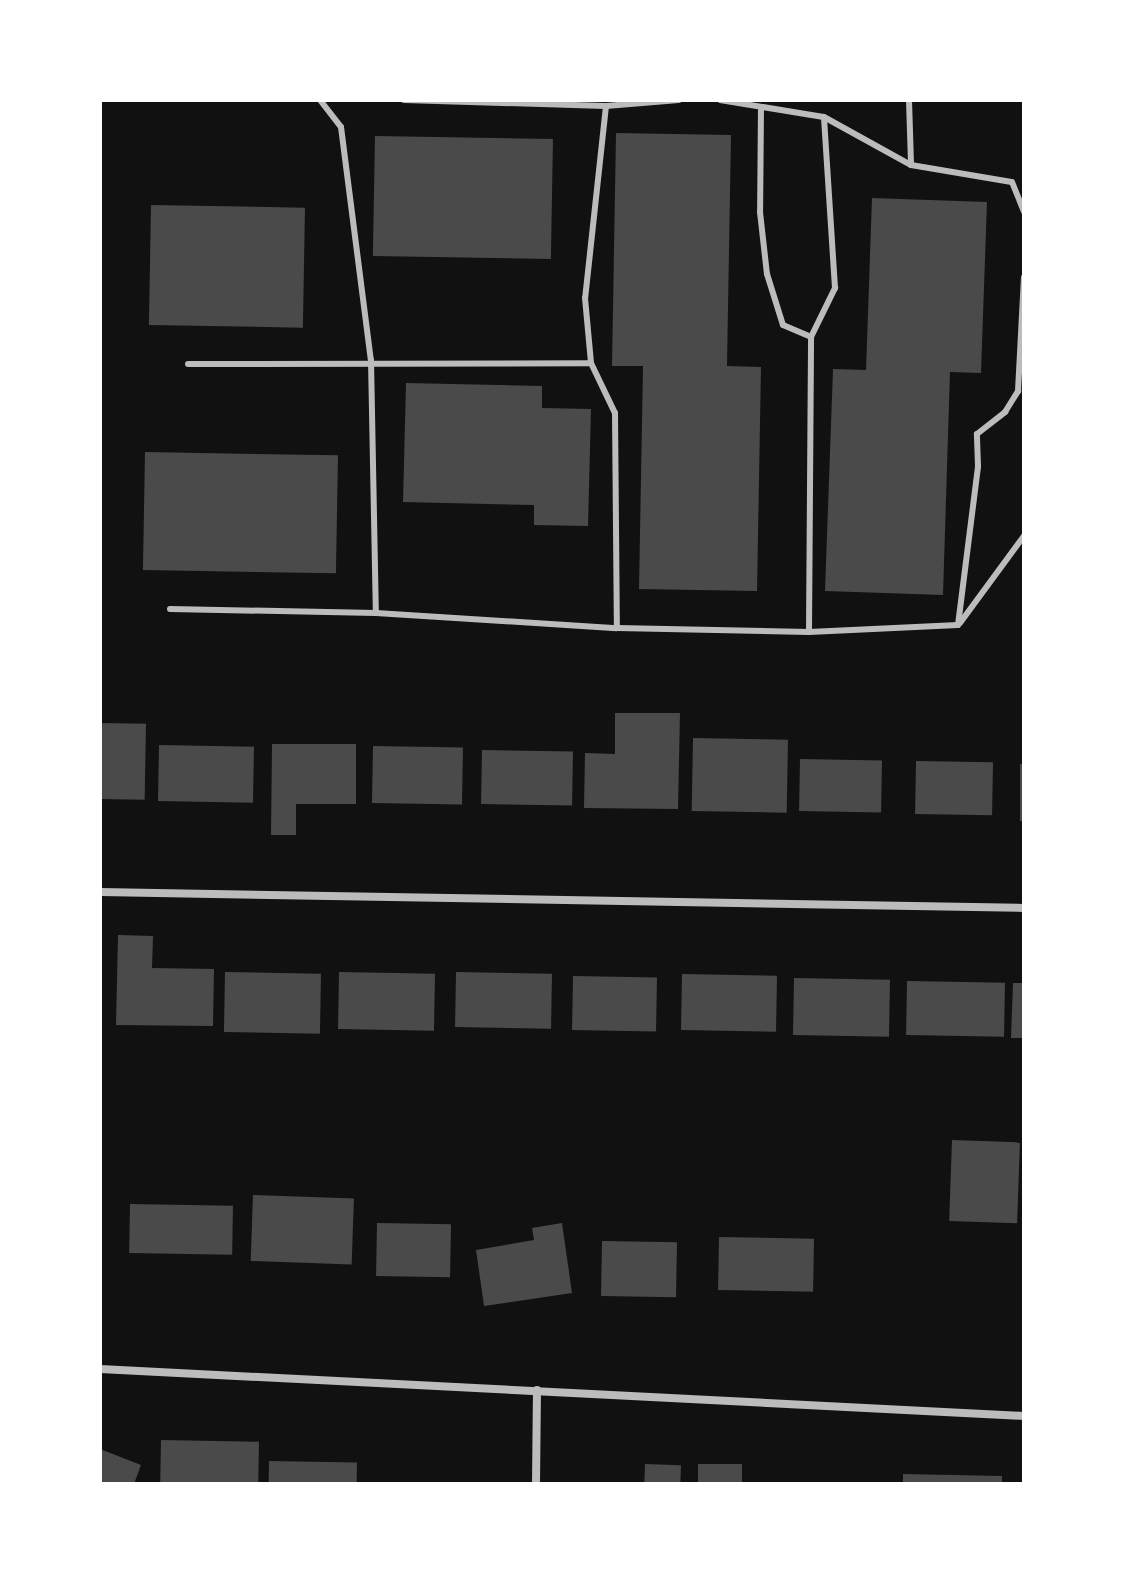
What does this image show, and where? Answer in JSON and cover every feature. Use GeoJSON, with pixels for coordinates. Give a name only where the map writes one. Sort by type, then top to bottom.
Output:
{"type":"FeatureCollection","features":[{"type":"Feature","properties":{"kind":"street"},"geometry":{"type":"LineString","coordinates":[[100,892],[1024,908]]}},
{"type":"Feature","properties":{"kind":"street"},"geometry":{"type":"LineString","coordinates":[[100,1369],[1024,1416]]}},
{"type":"Feature","properties":{"kind":"street"},"geometry":{"type":"LineString","coordinates":[[536,1484],[537,1390]]}},
{"type":"Feature","properties":{"kind":"lane"},"geometry":{"type":"LineString","coordinates":[[320,100],[341,127],[371,360],[376,613]]}},
{"type":"Feature","properties":{"kind":"lane"},"geometry":{"type":"LineString","coordinates":[[404,100],[606,106],[679,100]]}},
{"type":"Feature","properties":{"kind":"lane"},"geometry":{"type":"LineString","coordinates":[[720,100],[824,117],[911,165],[1012,182],[1024,212]]}},
{"type":"Feature","properties":{"kind":"lane"},"geometry":{"type":"LineString","coordinates":[[909,100],[911,165]]}},
{"type":"Feature","properties":{"kind":"lane"},"geometry":{"type":"LineString","coordinates":[[606,106],[585,298],[591,363],[615,413],[617,628]]}},
{"type":"Feature","properties":{"kind":"lane"},"geometry":{"type":"LineString","coordinates":[[761,107],[760,212],[767,274],[783,325],[811,337]]}},
{"type":"Feature","properties":{"kind":"lane"},"geometry":{"type":"LineString","coordinates":[[809,632],[811,337],[835,288],[824,117]]}},
{"type":"Feature","properties":{"kind":"lane"},"geometry":{"type":"LineString","coordinates":[[958,625],[978,466],[977,434],[1005,412],[1018,391],[1024,277]]}},
{"type":"Feature","properties":{"kind":"lane"},"geometry":{"type":"LineString","coordinates":[[188,364],[371,360],[591,363]]}},
{"type":"Feature","properties":{"kind":"lane"},"geometry":{"type":"LineString","coordinates":[[958,625],[1024,536]]}},
{"type":"Feature","properties":{"kind":"lane"},"geometry":{"type":"LineString","coordinates":[[170,609],[376,613],[617,628],[809,632],[958,625]]}},
{"type":"Feature","properties":{"kind":"building"},"geometry":{"type":"Polygon","coordinates":[[[616,133],[731,135],[727,366],[761,367],[757,591],[639,589],[643,366],[612,366],[616,133]]]}},
{"type":"Feature","properties":{"kind":"building"},"geometry":{"type":"Polygon","coordinates":[[[375,136],[553,139],[551,259],[373,256],[375,136]]]}},
{"type":"Feature","properties":{"kind":"building"},"geometry":{"type":"Polygon","coordinates":[[[872,198],[987,202],[981,373],[950,372],[943,595],[825,591],[833,369],[866,370],[872,198]]]}},
{"type":"Feature","properties":{"kind":"building"},"geometry":{"type":"Polygon","coordinates":[[[151,205],[305,208],[303,328],[149,325],[151,205]]]}},
{"type":"Feature","properties":{"kind":"building"},"geometry":{"type":"Polygon","coordinates":[[[406,383],[542,386],[542,408],[591,409],[588,526],[534,525],[534,505],[403,502],[406,383]]]}},
{"type":"Feature","properties":{"kind":"building"},"geometry":{"type":"Polygon","coordinates":[[[145,452],[338,455],[336,573],[143,570],[145,452]]]}},
{"type":"Feature","properties":{"kind":"building"},"geometry":{"type":"Polygon","coordinates":[[[615,713],[680,713],[678,809],[584,808],[585,753],[615,754],[615,713]]]}},
{"type":"Feature","properties":{"kind":"building"},"geometry":{"type":"Polygon","coordinates":[[[100,723],[146,724],[145,800],[100,799],[100,723]]]}},
{"type":"Feature","properties":{"kind":"building"},"geometry":{"type":"Polygon","coordinates":[[[693,738],[788,740],[787,813],[692,811],[693,738]]]}},
{"type":"Feature","properties":{"kind":"building"},"geometry":{"type":"Polygon","coordinates":[[[272,744],[356,744],[356,804],[296,804],[296,835],[271,835],[272,744]]]}},
{"type":"Feature","properties":{"kind":"building"},"geometry":{"type":"Polygon","coordinates":[[[159,745],[254,747],[253,803],[158,801],[159,745]]]}},
{"type":"Feature","properties":{"kind":"building"},"geometry":{"type":"Polygon","coordinates":[[[373,746],[463,748],[462,805],[372,803],[373,746]]]}},
{"type":"Feature","properties":{"kind":"building"},"geometry":{"type":"Polygon","coordinates":[[[482,750],[573,752],[572,806],[481,804],[482,750]]]}},
{"type":"Feature","properties":{"kind":"building"},"geometry":{"type":"Polygon","coordinates":[[[800,759],[882,760],[881,812],[799,811],[800,759]]]}},
{"type":"Feature","properties":{"kind":"building"},"geometry":{"type":"Polygon","coordinates":[[[916,761],[993,762],[992,815],[915,814],[916,761]]]}},
{"type":"Feature","properties":{"kind":"building"},"geometry":{"type":"Polygon","coordinates":[[[1020,764],[1024,764],[1024,821],[1020,821],[1020,764]]]}},
{"type":"Feature","properties":{"kind":"building"},"geometry":{"type":"Polygon","coordinates":[[[118,935],[153,936],[152,968],[214,969],[213,1026],[116,1025],[118,935]]]}},
{"type":"Feature","properties":{"kind":"building"},"geometry":{"type":"Polygon","coordinates":[[[225,972],[321,974],[320,1034],[224,1032],[225,972]]]}},
{"type":"Feature","properties":{"kind":"building"},"geometry":{"type":"Polygon","coordinates":[[[339,972],[435,974],[434,1031],[338,1029],[339,972]]]}},
{"type":"Feature","properties":{"kind":"building"},"geometry":{"type":"Polygon","coordinates":[[[456,972],[552,974],[551,1029],[455,1027],[456,972]]]}},
{"type":"Feature","properties":{"kind":"building"},"geometry":{"type":"Polygon","coordinates":[[[682,974],[777,976],[776,1032],[681,1030],[682,974]]]}},
{"type":"Feature","properties":{"kind":"building"},"geometry":{"type":"Polygon","coordinates":[[[573,976],[657,977],[656,1031],[572,1030],[573,976]]]}},
{"type":"Feature","properties":{"kind":"building"},"geometry":{"type":"Polygon","coordinates":[[[794,978],[890,980],[889,1037],[793,1035],[794,978]]]}},
{"type":"Feature","properties":{"kind":"building"},"geometry":{"type":"Polygon","coordinates":[[[907,981],[1005,983],[1004,1037],[906,1035],[907,981]]]}},
{"type":"Feature","properties":{"kind":"building"},"geometry":{"type":"Polygon","coordinates":[[[1013,983],[1024,983],[1024,1038],[1011,1038],[1013,983]]]}},
{"type":"Feature","properties":{"kind":"building"},"geometry":{"type":"Polygon","coordinates":[[[952,1140],[1020,1142],[1017,1223],[949,1221],[952,1140]]]}},
{"type":"Feature","properties":{"kind":"building"},"geometry":{"type":"Polygon","coordinates":[[[253,1195],[354,1199],[352,1264],[251,1261],[253,1195]]]}},
{"type":"Feature","properties":{"kind":"building"},"geometry":{"type":"Polygon","coordinates":[[[130,1204],[233,1206],[232,1255],[129,1253],[130,1204]]]}},
{"type":"Feature","properties":{"kind":"building"},"geometry":{"type":"Polygon","coordinates":[[[377,1223],[451,1224],[450,1277],[376,1276],[377,1223]]]}},
{"type":"Feature","properties":{"kind":"building"},"geometry":{"type":"Polygon","coordinates":[[[562,1223],[572,1293],[484,1306],[476,1250],[534,1240],[532,1228],[562,1223]]]}},
{"type":"Feature","properties":{"kind":"building"},"geometry":{"type":"Polygon","coordinates":[[[719,1237],[814,1239],[813,1292],[718,1290],[719,1237]]]}},
{"type":"Feature","properties":{"kind":"building"},"geometry":{"type":"Polygon","coordinates":[[[602,1241],[677,1242],[676,1297],[601,1296],[602,1241]]]}},
{"type":"Feature","properties":{"kind":"building"},"geometry":{"type":"Polygon","coordinates":[[[161,1440],[259,1442],[258,1484],[160,1484],[161,1440]]]}},
{"type":"Feature","properties":{"kind":"building"},"geometry":{"type":"Polygon","coordinates":[[[100,1449],[141,1465],[134,1484],[100,1484],[100,1449]]]}},
{"type":"Feature","properties":{"kind":"building"},"geometry":{"type":"Polygon","coordinates":[[[269,1461],[357,1463],[357,1484],[269,1484],[269,1461]]]}},
{"type":"Feature","properties":{"kind":"building"},"geometry":{"type":"Polygon","coordinates":[[[645,1464],[681,1465],[680,1484],[644,1484],[645,1464]]]}},
{"type":"Feature","properties":{"kind":"building"},"geometry":{"type":"Polygon","coordinates":[[[698,1464],[742,1464],[742,1484],[698,1484],[698,1464]]]}},
{"type":"Feature","properties":{"kind":"building"},"geometry":{"type":"Polygon","coordinates":[[[903,1474],[1002,1476],[1002,1484],[903,1484],[903,1474]]]}}]}
